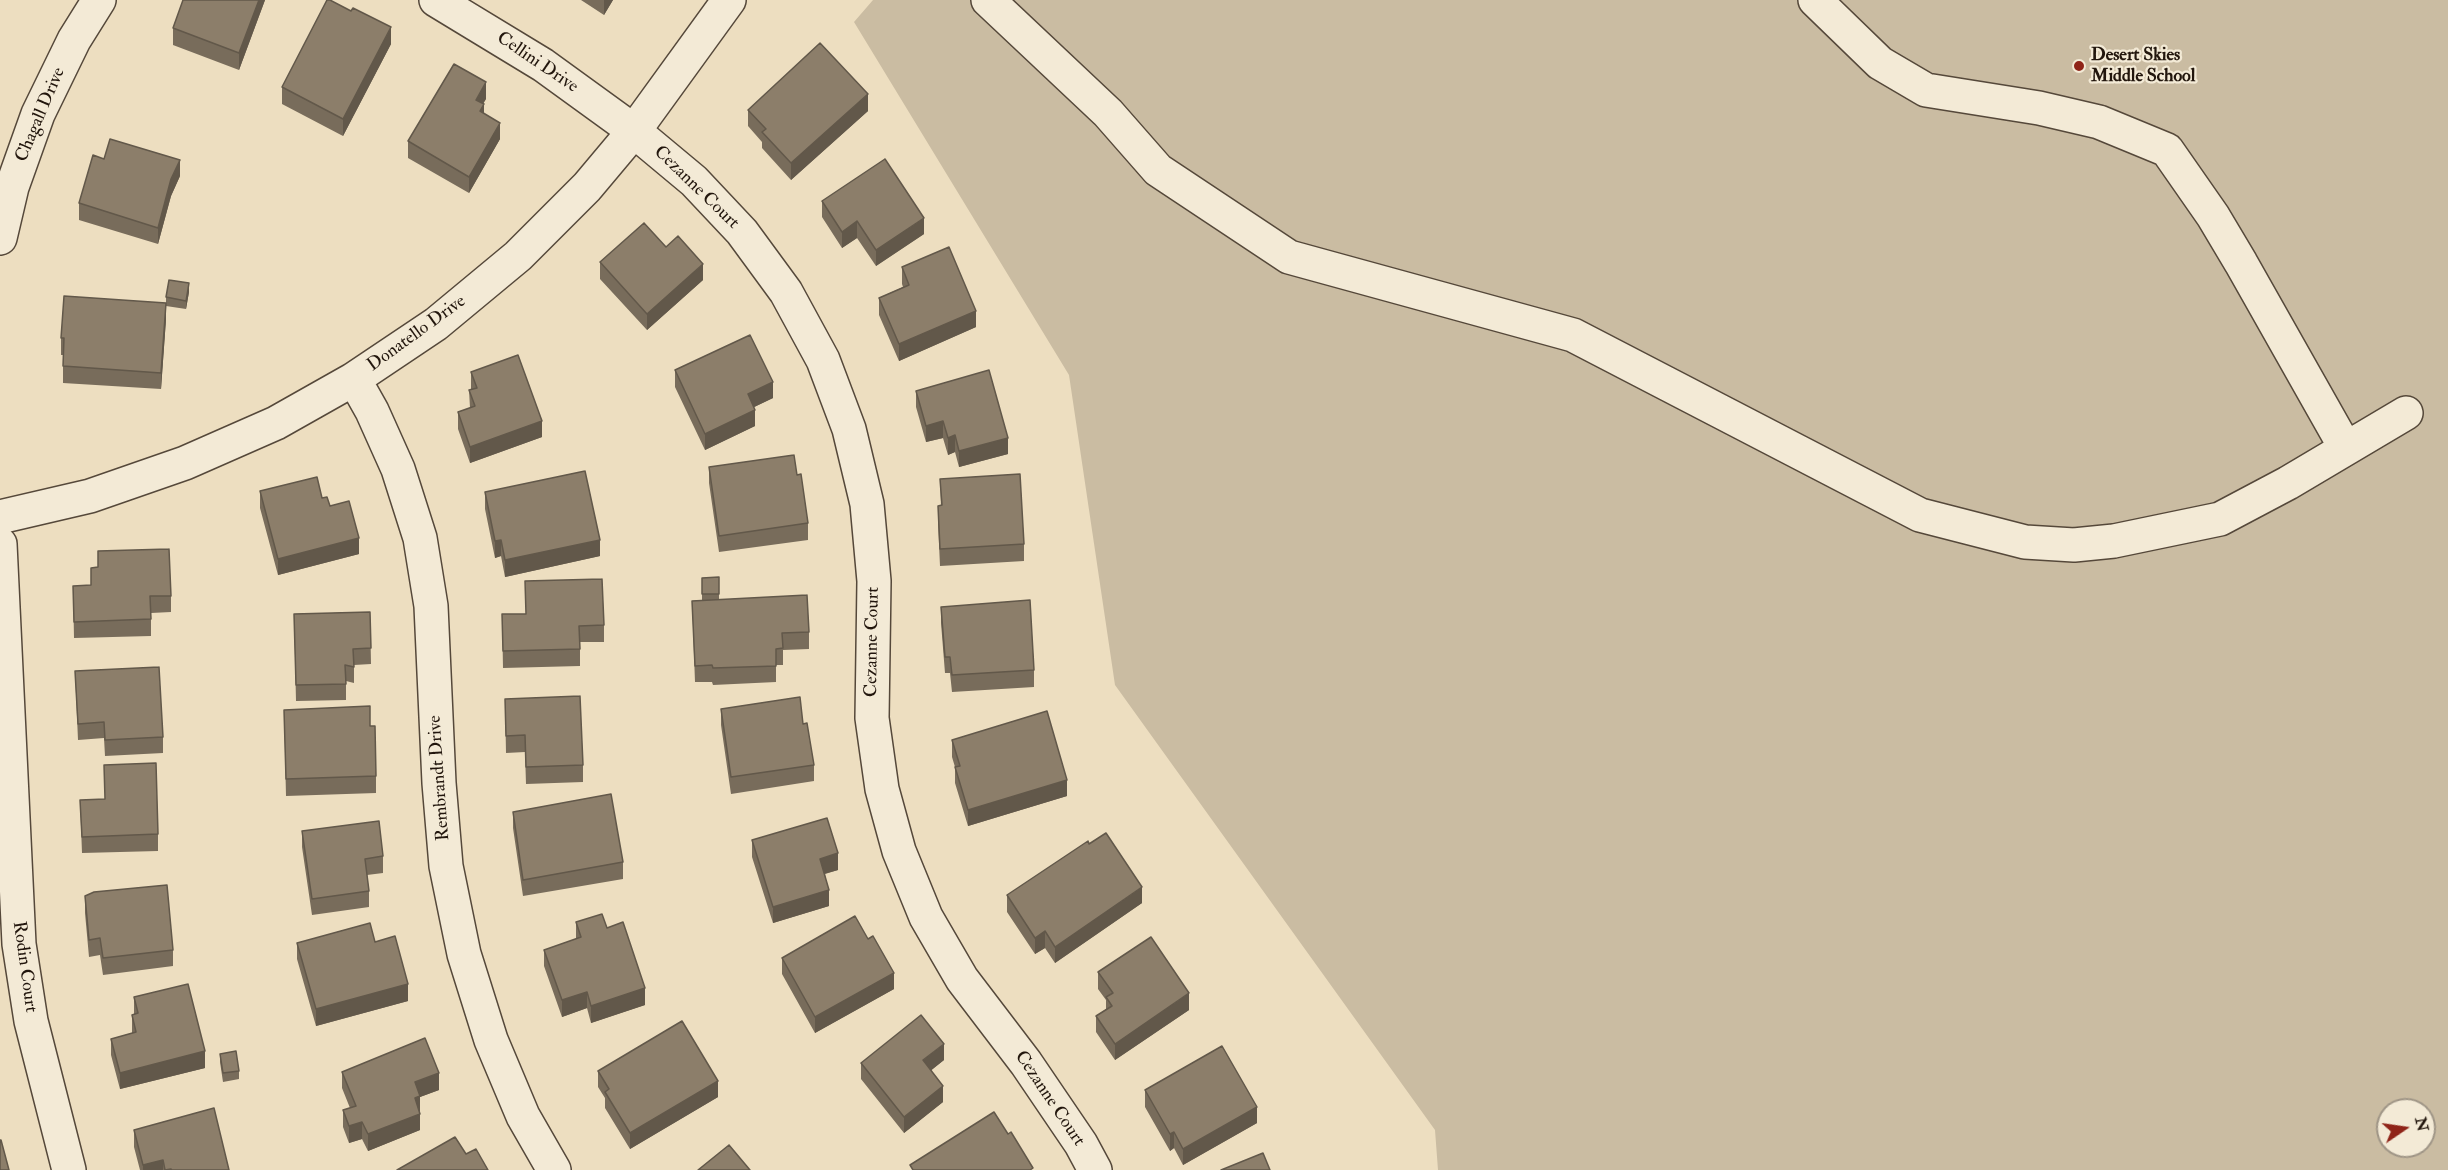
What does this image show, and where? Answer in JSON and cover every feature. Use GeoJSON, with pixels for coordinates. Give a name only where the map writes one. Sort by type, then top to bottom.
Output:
{"type":"FeatureCollection","features":[{"type":"Feature","properties":{"kind":"street","name":"Chagall Drive"},"geometry":{"type":"LineString","coordinates":[[0,238],[12,187],[38,114],[74,39],[99,0]]}},
{"type":"Feature","properties":{"kind":"street","name":"Cellini Drive"},"geometry":{"type":"LineString","coordinates":[[436,0],[543,65],[634,131]]}},
{"type":"Feature","properties":{"kind":"street","name":"Donatello Drive"},"geometry":{"type":"LineString","coordinates":[[0,517],[90,496],[185,463],[276,423],[354,379],[436,324],[518,256],[586,187],[634,131],[729,0]]}},
{"type":"Feature","properties":{"kind":"street"},"geometry":{"type":"LineString","coordinates":[[988,0],[1108,113],[1158,170],[1288,257],[1573,335],[1920,515],[2025,542],[2074,545],[2114,541],[2220,519],[2288,483],[2345,447],[2406,413]]}},
{"type":"Feature","properties":{"kind":"street"},"geometry":{"type":"LineString","coordinates":[[1815,0],[1880,63],[1926,90],[2039,108],[2100,122],[2167,150],[2230,244],[2345,447]]}},
{"type":"Feature","properties":{"kind":"street","name":"Cezanne Court"},"geometry":{"type":"LineString","coordinates":[[634,131],[694,181],[742,232],[786,292],[822,360],[849,429],[867,504],[874,581],[872,718],[882,789],[899,851],[926,917],[962,979],[1026,1063],[1081,1144],[1095,1170]]}},
{"type":"Feature","properties":{"kind":"street","name":"Rembrandt Drive"},"geometry":{"type":"LineString","coordinates":[[354,379],[372,411],[398,469],[420,538],[431,606],[439,783],[446,866],[464,954],[491,1040],[523,1116],[554,1170]]}},
{"type":"Feature","properties":{"kind":"street","name":"Rodin Court"},"geometry":{"type":"LineString","coordinates":[[0,544],[19,944],[31,1021],[69,1170]]}},
{"type":"Feature","properties":{"kind":"shaded area"},"geometry":{"type":"Polygon","coordinates":[[[873,0],[2448,0],[2448,1170],[1438,1170],[1435,1130],[1115,685],[1069,375],[854,22],[873,0]]]}},
{"type":"Feature","properties":{"kind":"building"},"geometry":{"type":"Polygon","coordinates":[[[183,0],[259,0],[239,53],[173,28],[183,0]]]}},
{"type":"Feature","properties":{"kind":"building"},"geometry":{"type":"Polygon","coordinates":[[[327,0],[351,11],[353,8],[391,27],[343,119],[282,87],[327,0]]]}},
{"type":"Feature","properties":{"kind":"building"},"geometry":{"type":"Polygon","coordinates":[[[820,43],[868,94],[791,163],[762,132],[766,129],[748,110],[820,43]]]}},
{"type":"Feature","properties":{"kind":"building"},"geometry":{"type":"Polygon","coordinates":[[[454,64],[486,82],[476,100],[484,104],[480,111],[500,123],[469,177],[408,141],[454,64]]]}},
{"type":"Feature","properties":{"kind":"building"},"geometry":{"type":"Polygon","coordinates":[[[110,139],[180,160],[171,179],[158,228],[79,203],[93,155],[104,159],[110,139]]]}},
{"type":"Feature","properties":{"kind":"building"},"geometry":{"type":"Polygon","coordinates":[[[885,159],[924,218],[876,250],[857,221],[842,232],[822,201],[885,159]]]}},
{"type":"Feature","properties":{"kind":"building"},"geometry":{"type":"Polygon","coordinates":[[[644,223],[666,247],[678,236],[703,264],[647,314],[600,262],[644,223]]]}},
{"type":"Feature","properties":{"kind":"building"},"geometry":{"type":"Polygon","coordinates":[[[949,247],[976,311],[899,344],[879,298],[909,285],[902,267],[949,247]]]}},
{"type":"Feature","properties":{"kind":"building"},"geometry":{"type":"Polygon","coordinates":[[[169,280],[189,283],[186,301],[166,297],[169,280]]]}},
{"type":"Feature","properties":{"kind":"building"},"geometry":{"type":"Polygon","coordinates":[[[64,296],[166,303],[161,373],[63,366],[64,338],[61,338],[64,296]]]}},
{"type":"Feature","properties":{"kind":"building"},"geometry":{"type":"Polygon","coordinates":[[[750,335],[773,382],[748,394],[755,410],[705,434],[675,370],[750,335]]]}},
{"type":"Feature","properties":{"kind":"building"},"geometry":{"type":"Polygon","coordinates":[[[518,355],[542,421],[470,447],[458,412],[475,406],[469,390],[477,388],[471,372],[518,355]]]}},
{"type":"Feature","properties":{"kind":"building"},"geometry":{"type":"Polygon","coordinates":[[[989,370],[1008,438],[959,451],[955,435],[948,438],[943,421],[926,426],[916,391],[989,370]]]}},
{"type":"Feature","properties":{"kind":"building"},"geometry":{"type":"Polygon","coordinates":[[[794,455],[797,475],[801,474],[808,523],[719,536],[709,467],[794,455]]]}},
{"type":"Feature","properties":{"kind":"building"},"geometry":{"type":"Polygon","coordinates":[[[585,471],[600,540],[505,560],[501,540],[495,541],[485,492],[585,471]]]}},
{"type":"Feature","properties":{"kind":"building"},"geometry":{"type":"Polygon","coordinates":[[[1020,474],[1024,544],[940,549],[938,506],[942,505],[940,479],[1020,474]]]}},
{"type":"Feature","properties":{"kind":"building"},"geometry":{"type":"Polygon","coordinates":[[[317,477],[322,498],[327,497],[330,506],[349,501],[359,538],[278,559],[260,491],[317,477]]]}},
{"type":"Feature","properties":{"kind":"building"},"geometry":{"type":"Polygon","coordinates":[[[169,549],[171,596],[150,596],[151,619],[74,622],[73,586],[91,585],[91,568],[98,567],[98,551],[169,549]]]}},
{"type":"Feature","properties":{"kind":"building"},"geometry":{"type":"Polygon","coordinates":[[[719,577],[719,594],[702,594],[702,578],[719,577]]]}},
{"type":"Feature","properties":{"kind":"building"},"geometry":{"type":"Polygon","coordinates":[[[602,579],[604,625],[579,626],[580,649],[503,651],[502,614],[526,614],[525,581],[602,579]]]}},
{"type":"Feature","properties":{"kind":"building"},"geometry":{"type":"Polygon","coordinates":[[[807,595],[809,632],[782,633],[783,648],[776,649],[776,666],[713,668],[712,665],[695,666],[692,601],[807,595]]]}},
{"type":"Feature","properties":{"kind":"building"},"geometry":{"type":"Polygon","coordinates":[[[1030,600],[1034,670],[952,675],[950,657],[945,657],[941,607],[1030,600]]]}},
{"type":"Feature","properties":{"kind":"building"},"geometry":{"type":"Polygon","coordinates":[[[370,612],[371,648],[353,649],[354,667],[345,665],[346,684],[296,685],[294,614],[370,612]]]}},
{"type":"Feature","properties":{"kind":"building"},"geometry":{"type":"Polygon","coordinates":[[[159,667],[163,737],[105,740],[104,722],[78,724],[75,671],[159,667]]]}},
{"type":"Feature","properties":{"kind":"building"},"geometry":{"type":"Polygon","coordinates":[[[580,696],[583,765],[526,767],[525,735],[506,736],[505,699],[580,696]]]}},
{"type":"Feature","properties":{"kind":"building"},"geometry":{"type":"Polygon","coordinates":[[[800,697],[803,724],[807,723],[814,765],[731,777],[721,709],[800,697]]]}},
{"type":"Feature","properties":{"kind":"building"},"geometry":{"type":"Polygon","coordinates":[[[370,706],[370,726],[375,726],[376,776],[286,779],[284,710],[370,706]]]}},
{"type":"Feature","properties":{"kind":"building"},"geometry":{"type":"Polygon","coordinates":[[[1047,711],[1067,780],[968,810],[955,767],[960,766],[952,740],[1047,711]]]}},
{"type":"Feature","properties":{"kind":"building"},"geometry":{"type":"Polygon","coordinates":[[[156,763],[158,834],[82,837],[80,800],[105,799],[104,765],[156,763]]]}},
{"type":"Feature","properties":{"kind":"building"},"geometry":{"type":"Polygon","coordinates":[[[611,794],[623,862],[523,880],[513,812],[611,794]]]}},
{"type":"Feature","properties":{"kind":"building"},"geometry":{"type":"Polygon","coordinates":[[[827,818],[838,853],[820,859],[829,890],[773,907],[752,840],[827,818]]]}},
{"type":"Feature","properties":{"kind":"building"},"geometry":{"type":"Polygon","coordinates":[[[379,821],[383,856],[365,859],[369,891],[312,899],[302,831],[379,821]]]}},
{"type":"Feature","properties":{"kind":"building"},"geometry":{"type":"Polygon","coordinates":[[[1106,833],[1142,887],[1055,947],[1045,931],[1035,938],[1007,895],[1088,841],[1089,844],[1106,833]]]}},
{"type":"Feature","properties":{"kind":"building"},"geometry":{"type":"Polygon","coordinates":[[[167,885],[173,950],[103,958],[100,938],[89,940],[85,896],[94,892],[167,885]]]}},
{"type":"Feature","properties":{"kind":"building"},"geometry":{"type":"Polygon","coordinates":[[[602,914],[607,928],[623,922],[645,988],[591,1006],[587,992],[562,1000],[544,950],[581,937],[576,922],[602,914]]]}},
{"type":"Feature","properties":{"kind":"building"},"geometry":{"type":"Polygon","coordinates":[[[855,916],[868,939],[873,936],[894,973],[815,1017],[782,958],[855,916]]]}},
{"type":"Feature","properties":{"kind":"building"},"geometry":{"type":"Polygon","coordinates":[[[370,923],[375,942],[395,936],[408,984],[316,1009],[297,943],[370,923]]]}},
{"type":"Feature","properties":{"kind":"building"},"geometry":{"type":"Polygon","coordinates":[[[1151,937],[1189,993],[1115,1044],[1096,1016],[1112,1006],[1106,997],[1113,993],[1098,972],[1151,937]]]}},
{"type":"Feature","properties":{"kind":"building"},"geometry":{"type":"Polygon","coordinates":[[[188,984],[205,1051],[120,1073],[111,1039],[136,1032],[132,1015],[138,1013],[134,997],[188,984]]]}},
{"type":"Feature","properties":{"kind":"building"},"geometry":{"type":"Polygon","coordinates":[[[921,1015],[944,1044],[923,1060],[943,1086],[904,1117],[861,1063],[921,1015]]]}},
{"type":"Feature","properties":{"kind":"building"},"geometry":{"type":"Polygon","coordinates":[[[682,1021],[718,1081],[630,1133],[605,1092],[609,1089],[598,1071],[682,1021]]]}},
{"type":"Feature","properties":{"kind":"building"},"geometry":{"type":"Polygon","coordinates":[[[425,1038],[439,1073],[415,1082],[420,1096],[415,1098],[420,1114],[368,1134],[362,1122],[349,1126],[343,1110],[356,1106],[342,1072],[425,1038]]]}},
{"type":"Feature","properties":{"kind":"building"},"geometry":{"type":"Polygon","coordinates":[[[1222,1046],[1257,1107],[1183,1149],[1174,1132],[1170,1134],[1145,1090],[1222,1046]]]}},
{"type":"Feature","properties":{"kind":"building"},"geometry":{"type":"Polygon","coordinates":[[[236,1051],[239,1071],[223,1073],[220,1054],[236,1051]]]}},
{"type":"Feature","properties":{"kind":"building"},"geometry":{"type":"Polygon","coordinates":[[[214,1108],[229,1170],[165,1170],[163,1160],[143,1165],[134,1130],[214,1108]]]}},
{"type":"Feature","properties":{"kind":"building"},"geometry":{"type":"Polygon","coordinates":[[[994,1112],[1008,1134],[1011,1132],[1033,1168],[1030,1170],[913,1170],[910,1165],[994,1112]]]}},
{"type":"Feature","properties":{"kind":"building"},"geometry":{"type":"Polygon","coordinates":[[[455,1137],[466,1154],[476,1149],[488,1170],[397,1170],[455,1137]]]}},
{"type":"Feature","properties":{"kind":"building"},"geometry":{"type":"Polygon","coordinates":[[[1,1140],[9,1170],[0,1170],[1,1140]]]}},
{"type":"Feature","properties":{"kind":"building"},"geometry":{"type":"Polygon","coordinates":[[[729,1145],[750,1170],[698,1170],[729,1145]]]}},
{"type":"Feature","properties":{"kind":"building"},"geometry":{"type":"Polygon","coordinates":[[[1263,1153],[1270,1170],[1221,1170],[1263,1153]]]}},
{"type":"Feature","properties":{"kind":"place","name":"Desert Skies Middle School"},"geometry":{"type":"Point","coordinates":[2079,66]}}]}
